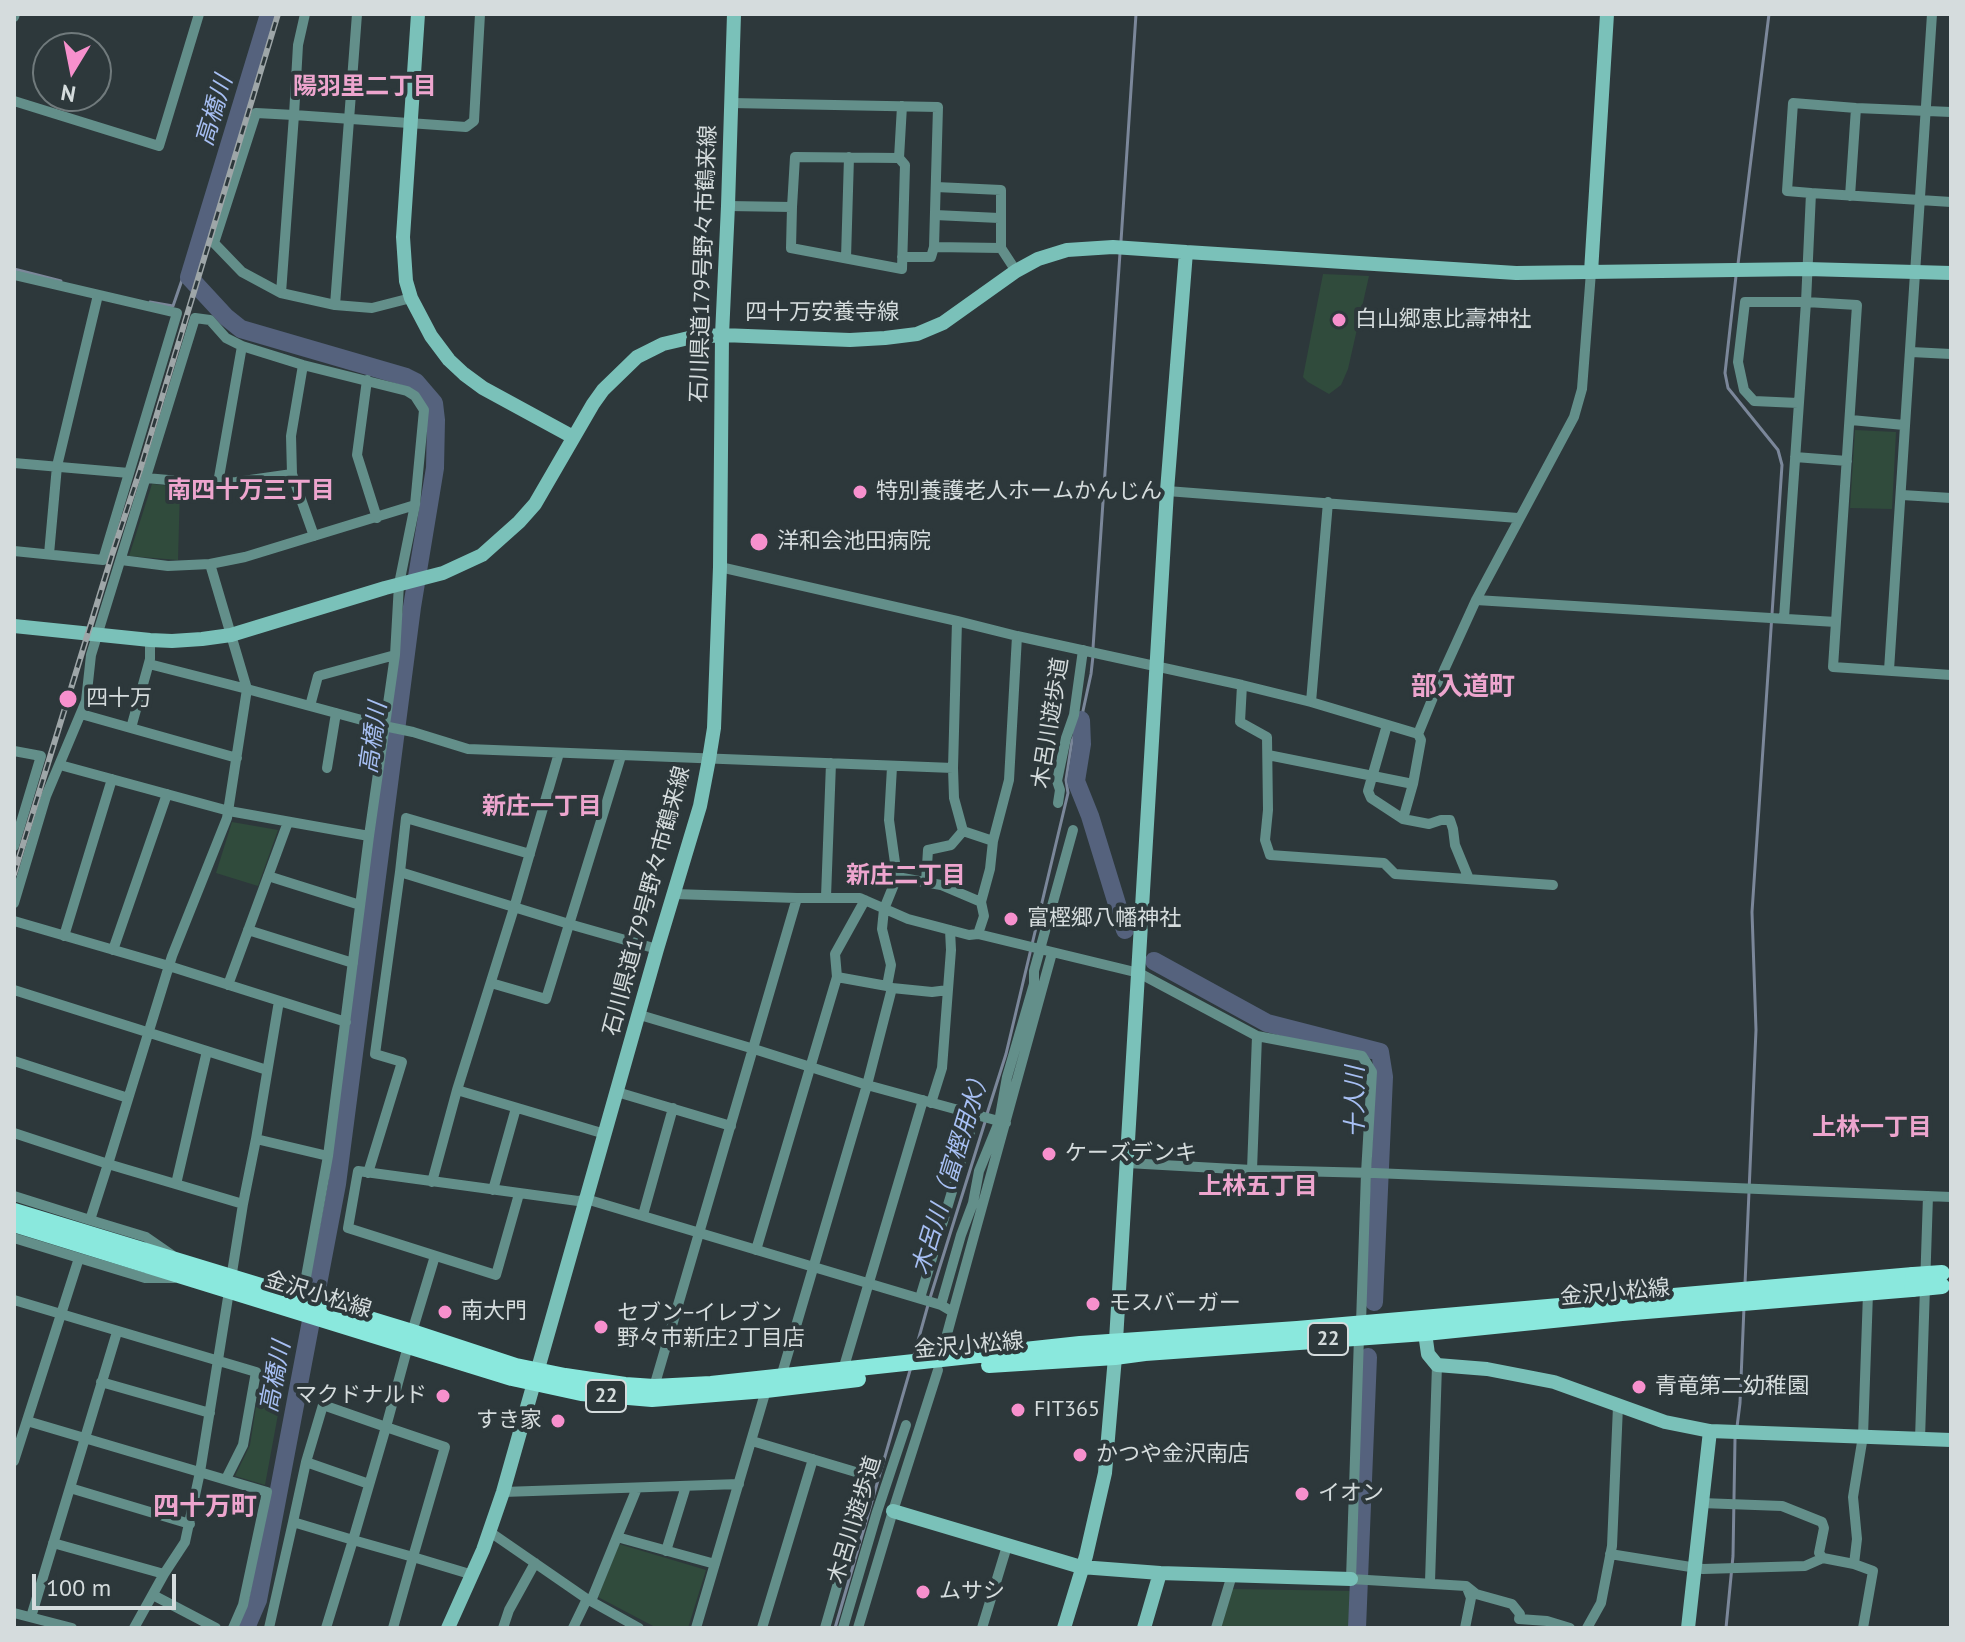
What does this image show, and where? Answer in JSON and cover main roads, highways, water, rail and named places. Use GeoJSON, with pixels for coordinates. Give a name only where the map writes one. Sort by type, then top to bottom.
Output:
{"type":"FeatureCollection","features":[{"type":"Feature","properties":{"kind":"main road","name":"金沢小松線"},"geometry":{"type":"LineString","coordinates":[[14,1211],[184,1271]]}},
{"type":"Feature","properties":{"kind":"main road","name":"金沢小松線"},"geometry":{"type":"LineString","coordinates":[[14,1224],[302,1304],[581,1393],[652,1399],[766,1390],[939,1365],[1946,1279]]}},
{"type":"Feature","properties":{"kind":"main road","name":"金沢小松線"},"geometry":{"type":"LineString","coordinates":[[1360,1330],[1425,1333],[1746,1297],[1868,1293],[1913,1282]]}},
{"type":"Feature","properties":{"kind":"main road","name":"金沢小松線"},"geometry":{"type":"LineString","coordinates":[[535,1378],[654,1387],[843,1370],[911,1368]]}},
{"type":"Feature","properties":{"kind":"waterway","name":"高橋川"},"geometry":{"type":"LineString","coordinates":[[246,1628],[258,1600],[337,1184],[412,607],[435,468],[436,420],[434,403],[416,382],[241,329],[189,277],[269,14]]}},
{"type":"Feature","properties":{"kind":"waterway"},"geometry":{"type":"LineString","coordinates":[[1121,241],[1136,14]]}},
{"type":"Feature","properties":{"kind":"waterway"},"geometry":{"type":"LineString","coordinates":[[1738,264],[1769,14]]}},
{"type":"Feature","properties":{"kind":"waterway"},"geometry":{"type":"LineString","coordinates":[[1093,648],[1120,253]]}},
{"type":"Feature","properties":{"kind":"waterway"},"geometry":{"type":"LineString","coordinates":[[14,269],[61,281]]}},
{"type":"Feature","properties":{"kind":"waterway"},"geometry":{"type":"LineString","coordinates":[[1736,276],[1725,373],[1728,388],[1778,450],[1782,465],[1752,912],[1756,1030],[1745,1284]]}},
{"type":"Feature","properties":{"kind":"waterway"},"geometry":{"type":"LineString","coordinates":[[150,302],[173,306],[182,280],[189,277]]}},
{"type":"Feature","properties":{"kind":"waterway","name":"木呂川（富樫用水）"},"geometry":{"type":"LineString","coordinates":[[987,1114],[1006,1054],[1068,793],[1066,780],[1072,741],[1081,720],[1093,656]]}},
{"type":"Feature","properties":{"kind":"waterway","name":"十人川"},"geometry":{"type":"LineString","coordinates":[[1081,720],[1082,744],[1076,781],[1125,930]]}},
{"type":"Feature","properties":{"kind":"waterway","name":"十人川"},"geometry":{"type":"LineString","coordinates":[[1154,961],[1267,1023],[1380,1052],[1384,1077],[1374,1302]]}},
{"type":"Feature","properties":{"kind":"waterway","name":"木呂川（富樫用水）"},"geometry":{"type":"LineString","coordinates":[[930,1298],[985,1122]]}},
{"type":"Feature","properties":{"kind":"waterway","name":"木呂川（富樫用水）"},"geometry":{"type":"LineString","coordinates":[[914,1355],[928,1305]]}},
{"type":"Feature","properties":{"kind":"waterway"},"geometry":{"type":"LineString","coordinates":[[1737,1427],[1744,1307]]}},
{"type":"Feature","properties":{"kind":"waterway","name":"十人川"},"geometry":{"type":"LineString","coordinates":[[1357,1628],[1368,1357]]}},
{"type":"Feature","properties":{"kind":"waterway","name":"木呂川（富樫用水）"},"geometry":{"type":"LineString","coordinates":[[835,1628],[911,1367]]}},
{"type":"Feature","properties":{"kind":"waterway"},"geometry":{"type":"LineString","coordinates":[[1726,1628],[1733,1556],[1735,1439]]}},
{"type":"Feature","properties":{"kind":"railway"},"geometry":{"type":"LineString","coordinates":[[14,874],[278,14]]}},
{"type":"Feature","properties":{"kind":"place","name":"白山郷恵比壽神社"},"geometry":{"type":"Point","coordinates":[1339,320]}},
{"type":"Feature","properties":{"kind":"place","name":"特別養護老人ホームかんじん"},"geometry":{"type":"Point","coordinates":[860,492]}},
{"type":"Feature","properties":{"kind":"place","name":"洋和会池田病院"},"geometry":{"type":"Point","coordinates":[759,542]}},
{"type":"Feature","properties":{"kind":"place","name":"四十万"},"geometry":{"type":"Point","coordinates":[68,699]}},
{"type":"Feature","properties":{"kind":"place","name":"富樫郷八幡神社"},"geometry":{"type":"Point","coordinates":[1011,919]}},
{"type":"Feature","properties":{"kind":"place","name":"ケーズデンキ"},"geometry":{"type":"Point","coordinates":[1049,1154]}},
{"type":"Feature","properties":{"kind":"place","name":"モスバーガー"},"geometry":{"type":"Point","coordinates":[1093,1304]}},
{"type":"Feature","properties":{"kind":"place","name":"南大門"},"geometry":{"type":"Point","coordinates":[445,1312]}},
{"type":"Feature","properties":{"kind":"place","name":"セブン−イレブン 野々市新庄2丁目店"},"geometry":{"type":"Point","coordinates":[601,1327]}},
{"type":"Feature","properties":{"kind":"place","name":"青竜第二幼稚園"},"geometry":{"type":"Point","coordinates":[1639,1387]}},
{"type":"Feature","properties":{"kind":"place","name":"マクドナルド"},"geometry":{"type":"Point","coordinates":[443,1396]}},
{"type":"Feature","properties":{"kind":"place","name":"FIT365"},"geometry":{"type":"Point","coordinates":[1018,1410]}},
{"type":"Feature","properties":{"kind":"place","name":"すき家"},"geometry":{"type":"Point","coordinates":[558,1421]}},
{"type":"Feature","properties":{"kind":"place","name":"かつや金沢南店"},"geometry":{"type":"Point","coordinates":[1080,1455]}},
{"type":"Feature","properties":{"kind":"place","name":"イオン"},"geometry":{"type":"Point","coordinates":[1302,1494]}},
{"type":"Feature","properties":{"kind":"place","name":"ムサシ"},"geometry":{"type":"Point","coordinates":[923,1592]}},
{"type":"Feature","properties":{"kind":"district","name":"陽羽里二丁目"},"geometry":{"type":"Point","coordinates":[365,87]}},
{"type":"Feature","properties":{"kind":"district","name":"南四十万三丁目"},"geometry":{"type":"Point","coordinates":[251,491]}},
{"type":"Feature","properties":{"kind":"district","name":"部入道町"},"geometry":{"type":"Point","coordinates":[1463,688]}},
{"type":"Feature","properties":{"kind":"district","name":"新庄一丁目"},"geometry":{"type":"Point","coordinates":[542,807]}},
{"type":"Feature","properties":{"kind":"district","name":"新庄二丁目"},"geometry":{"type":"Point","coordinates":[906,876]}},
{"type":"Feature","properties":{"kind":"district","name":"上林一丁目"},"geometry":{"type":"Point","coordinates":[1872,1128]}},
{"type":"Feature","properties":{"kind":"district","name":"上林五丁目"},"geometry":{"type":"Point","coordinates":[1258,1187]}},
{"type":"Feature","properties":{"kind":"district","name":"四十万町"},"geometry":{"type":"Point","coordinates":[205,1508]}}]}
